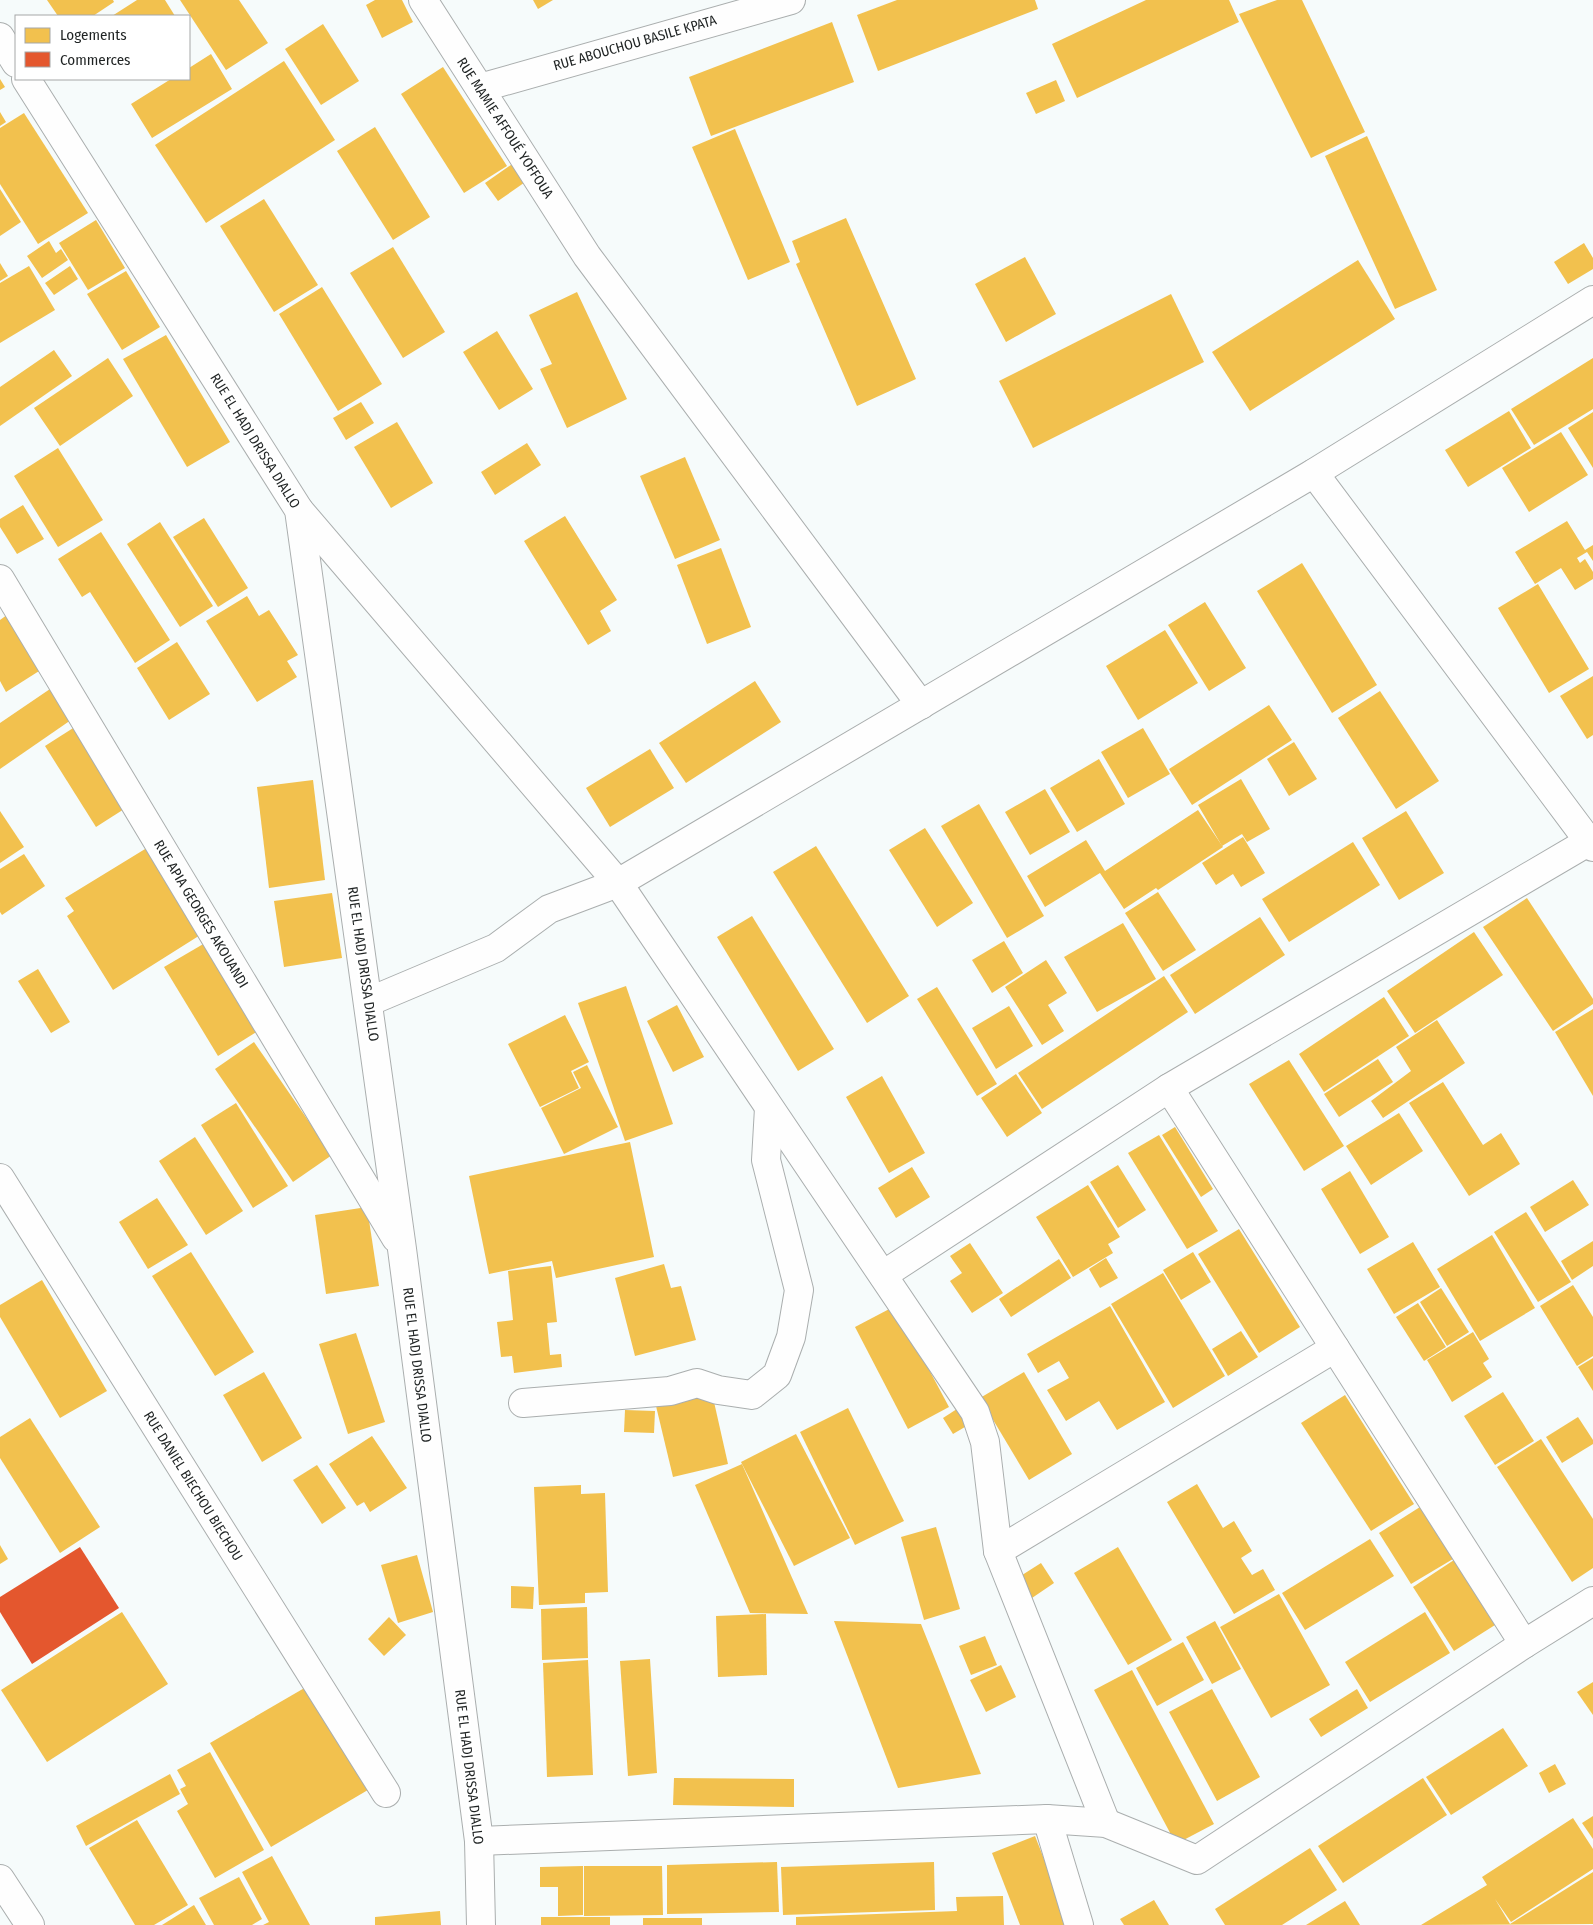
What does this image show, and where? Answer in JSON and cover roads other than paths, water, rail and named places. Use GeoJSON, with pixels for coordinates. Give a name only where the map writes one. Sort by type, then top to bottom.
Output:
{"type":"FeatureCollection","features":[{"type":"Feature","properties":{"kind":"street","name":"RUE MAMIE AFFOUÉ YOFFOUA"},"geometry":{"type":"LineString","coordinates":[[423,0],[587,256],[921,705]]}},
{"type":"Feature","properties":{"kind":"street","name":"RUE ABOUCHOU BASILE KPATA"},"geometry":{"type":"LineString","coordinates":[[480,88],[792,0]]}},
{"type":"Feature","properties":{"kind":"street"},"geometry":{"type":"LineString","coordinates":[[0,37],[15,61]]}},
{"type":"Feature","properties":{"kind":"street","name":"RUE EL HADJ DRISSA DIALLO"},"geometry":{"type":"LineString","coordinates":[[27,80],[299,510],[402,1249],[479,1841],[482,1925]]}},
{"type":"Feature","properties":{"kind":"street"},"geometry":{"type":"LineString","coordinates":[[368,1002],[496,948],[549,909],[618,883],[1314,473],[1593,300]]}},
{"type":"Feature","properties":{"kind":"street"},"geometry":{"type":"LineString","coordinates":[[883,1275],[1169,1088],[1592,842],[1314,473]]}},
{"type":"Feature","properties":{"kind":"street"},"geometry":{"type":"LineString","coordinates":[[299,510],[618,883],[975,1412],[984,1442],[998,1550],[1106,1823]]}},
{"type":"Feature","properties":{"kind":"street","name":"RUE APIA GEORGES AKOUANDI"},"geometry":{"type":"LineString","coordinates":[[0,579],[402,1249]]}},
{"type":"Feature","properties":{"kind":"street"},"geometry":{"type":"LineString","coordinates":[[1169,1088],[1524,1644]]}},
{"type":"Feature","properties":{"kind":"street"},"geometry":{"type":"LineString","coordinates":[[523,1404],[670,1391],[697,1382],[718,1390],[752,1395],[777,1375],[791,1338],[799,1290],[766,1160],[770,1108]]}},
{"type":"Feature","properties":{"kind":"street","name":"RUE DANIEL BIECHOU BIECHOU"},"geometry":{"type":"LineString","coordinates":[[0,1178],[386,1793]]}},
{"type":"Feature","properties":{"kind":"street"},"geometry":{"type":"LineString","coordinates":[[998,1550],[1334,1348]]}},
{"type":"Feature","properties":{"kind":"street"},"geometry":{"type":"LineString","coordinates":[[479,1841],[1047,1819],[1106,1823],[1197,1860],[1524,1644],[1593,1601]]}},
{"type":"Feature","properties":{"kind":"street"},"geometry":{"type":"LineString","coordinates":[[1047,1819],[1079,1925]]}},
{"type":"Feature","properties":{"kind":"street"},"geometry":{"type":"LineString","coordinates":[[0,1879],[30,1925]]}}]}
